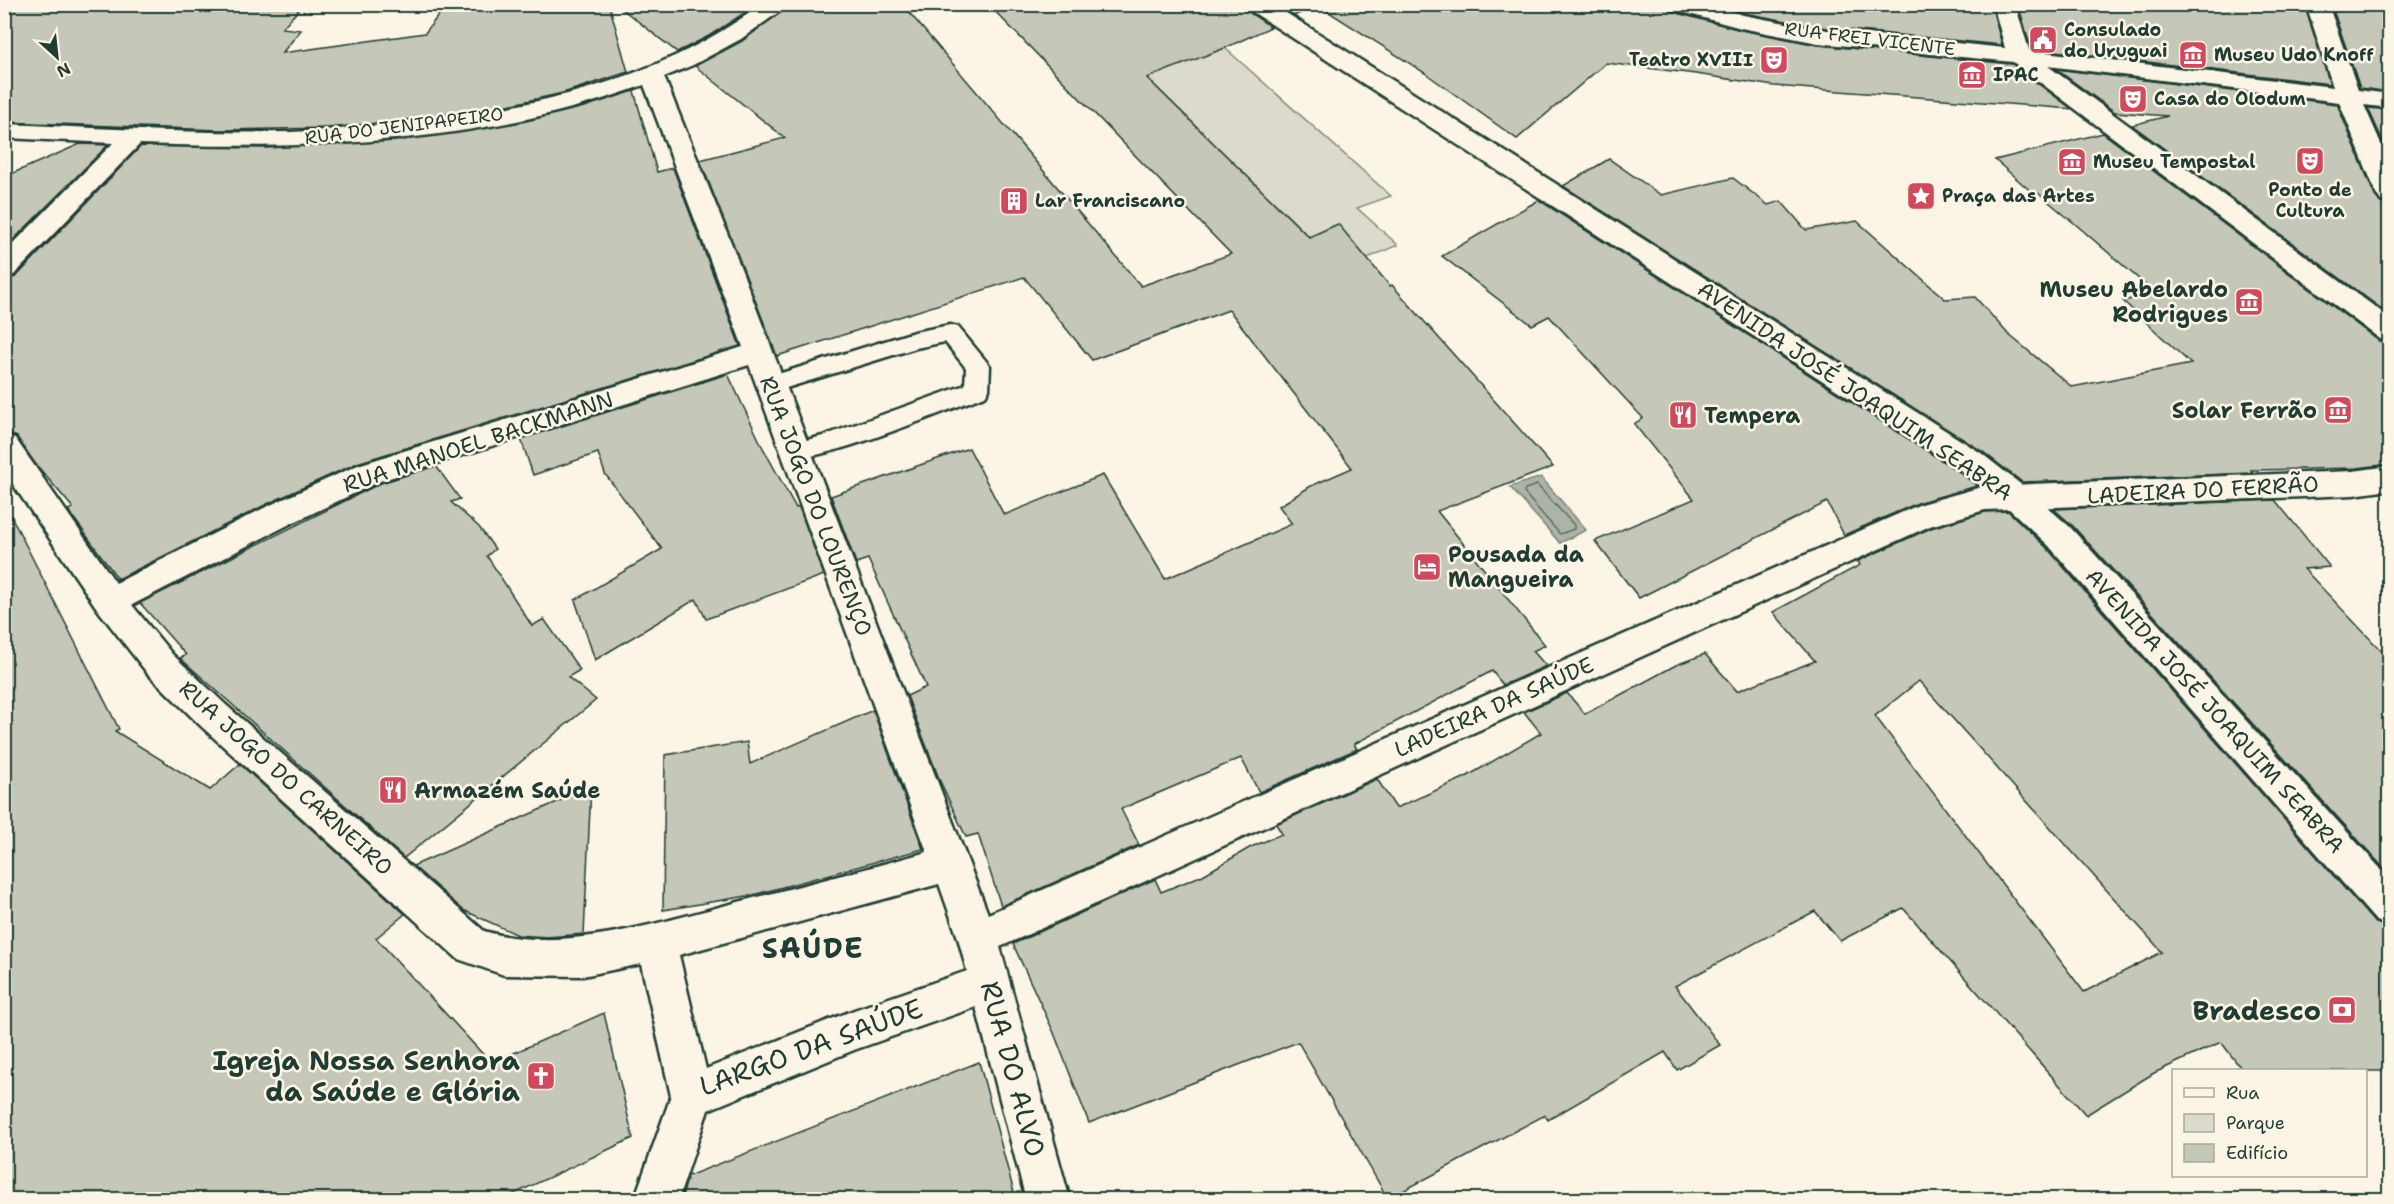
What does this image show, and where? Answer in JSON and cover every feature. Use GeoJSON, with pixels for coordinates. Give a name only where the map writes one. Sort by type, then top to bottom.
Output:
{"type":"FeatureCollection","features":[{"type":"Feature","properties":{"kind":"street","name":"RUA DO JENIPAPEIRO"},"geometry":{"type":"LineString","coordinates":[[4,131],[292,139],[483,120],[551,105],[652,75],[716,45],[744,29],[779,4]]}},
{"type":"Feature","properties":{"kind":"street","name":"AVENIDA JOSÉ JOAQUIM SEABRA"},"geometry":{"type":"LineString","coordinates":[[1256,4],[1960,455],[2017,498],[2059,536],[2390,908]]}},
{"type":"Feature","properties":{"kind":"street","name":"RUA FREI VICENTE"},"geometry":{"type":"LineString","coordinates":[[1679,4],[1741,21],[1818,36],[2019,56],[2390,101]]}},
{"type":"Feature","properties":{"kind":"street"},"geometry":{"type":"LineString","coordinates":[[2004,4],[2019,56],[2390,332]]}},
{"type":"Feature","properties":{"kind":"street"},"geometry":{"type":"LineString","coordinates":[[2317,4],[2348,96],[2390,195]]}},
{"type":"Feature","properties":{"kind":"street","name":"RUA JOGO DO LOURENÇO"},"geometry":{"type":"LineString","coordinates":[[652,75],[719,245],[978,938]]}},
{"type":"Feature","properties":{"kind":"street"},"geometry":{"type":"LineString","coordinates":[[4,269],[134,136]]}},
{"type":"Feature","properties":{"kind":"street","name":"RUA MANOEL BACKMANN"},"geometry":{"type":"LineString","coordinates":[[110,601],[277,516],[369,473],[758,352]]}},
{"type":"Feature","properties":{"kind":"street","name":"RUA JOGO DO CARNEIRO"},"geometry":{"type":"LineString","coordinates":[[10,464],[110,601],[160,664],[214,716],[472,946],[504,956],[584,957],[656,942]]}},
{"type":"Feature","properties":{"kind":"street","name":"LADEIRA DO FERRÃO"},"geometry":{"type":"LineString","coordinates":[[2017,498],[2353,483],[2390,478]]}},
{"type":"Feature","properties":{"kind":"street","name":"LADEIRA DA SAÚDE"},"geometry":{"type":"LineString","coordinates":[[978,938],[1921,516],[1985,498],[2017,498]]}},
{"type":"Feature","properties":{"kind":"street"},"geometry":{"type":"LineString","coordinates":[[656,942],[950,864]]}},
{"type":"Feature","properties":{"kind":"street","name":"RUA DO ALVO"},"geometry":{"type":"LineString","coordinates":[[978,938],[1048,1200]]}},
{"type":"Feature","properties":{"kind":"street","name":"LARGO DA SAÚDE"},"geometry":{"type":"LineString","coordinates":[[656,942],[692,1096],[854,1030],[990,983]]}},
{"type":"Feature","properties":{"kind":"street"},"geometry":{"type":"LineString","coordinates":[[656,1200],[692,1096]]}},
{"type":"Feature","properties":{"kind":"lane"},"geometry":{"type":"LineString","coordinates":[[770,385],[914,340],[950,333],[978,366],[977,390],[826,445],[795,451]]}},
{"type":"Feature","properties":{"kind":"green space"},"geometry":{"type":"Polygon","coordinates":[[[1225,48],[1391,196],[1357,208],[1398,245],[1342,269],[1133,64],[1225,48]]]}},
{"type":"Feature","properties":{"kind":"water"},"geometry":{"type":"Polygon","coordinates":[[[1541,477],[1586,530],[1560,543],[1510,487],[1541,477]]]}},
{"type":"Feature","properties":{"kind":"building"},"geometry":{"type":"Polygon","coordinates":[[[4,4],[304,4],[282,28],[301,30],[282,53],[425,33],[447,4],[609,4],[628,72],[563,93],[504,106],[329,128],[220,130],[4,122],[4,4]]]}},
{"type":"Feature","properties":{"kind":"building"},"geometry":{"type":"Polygon","coordinates":[[[616,4],[758,4],[709,36],[677,52],[616,4]]]}},
{"type":"Feature","properties":{"kind":"building"},"geometry":{"type":"Polygon","coordinates":[[[792,4],[902,4],[1141,286],[1231,254],[988,4],[1243,4],[1247,11],[1271,27],[1225,48],[1147,78],[1309,237],[1338,224],[1390,286],[1392,285],[1553,467],[1437,511],[1545,645],[1533,651],[1546,666],[1503,685],[1492,671],[1354,744],[1357,749],[1259,792],[1241,758],[1121,809],[1139,845],[1001,906],[978,834],[966,837],[940,781],[907,696],[926,687],[868,559],[856,563],[831,496],[969,448],[1004,515],[1103,475],[1165,579],[1292,524],[1279,506],[1311,486],[1352,468],[1229,310],[1092,360],[1024,277],[777,356],[700,160],[785,138],[695,66],[742,41],[792,4]]]}},
{"type":"Feature","properties":{"kind":"building"},"geometry":{"type":"Polygon","coordinates":[[[1277,4],[1666,4],[1670,11],[1741,30],[1818,45],[2012,64],[2072,109],[1774,86],[1606,63],[1517,139],[1425,73],[1318,5],[1294,16],[1277,4]]]}},
{"type":"Feature","properties":{"kind":"building"},"geometry":{"type":"Polygon","coordinates":[[[1716,4],[1991,4],[2002,45],[1818,27],[1744,13],[1716,4]]]}},
{"type":"Feature","properties":{"kind":"building"},"geometry":{"type":"Polygon","coordinates":[[[2018,4],[2304,4],[2330,84],[2031,48],[2018,4]]]}},
{"type":"Feature","properties":{"kind":"building"},"geometry":{"type":"Polygon","coordinates":[[[2331,4],[2390,4],[2390,92],[2360,88],[2331,4]]]}},
{"type":"Feature","properties":{"kind":"building"},"geometry":{"type":"Polygon","coordinates":[[[2056,69],[2337,104],[2375,196],[2381,203],[2390,205],[2390,315],[2132,125],[2168,116],[2115,112],[2056,69]]]}},
{"type":"Feature","properties":{"kind":"building"},"geometry":{"type":"Polygon","coordinates":[[[634,91],[657,172],[673,168],[740,346],[357,463],[265,505],[118,579],[68,510],[73,508],[34,462],[17,437],[4,426],[4,280],[16,277],[141,146],[267,148],[396,141],[522,122],[584,107],[634,91]]]}},
{"type":"Feature","properties":{"kind":"building"},"geometry":{"type":"Polygon","coordinates":[[[2368,108],[2390,110],[2390,157],[2368,108]]]}},
{"type":"Feature","properties":{"kind":"building"},"geometry":{"type":"Polygon","coordinates":[[[2103,133],[2379,341],[2390,344],[2390,464],[2357,468],[2251,470],[2253,473],[2022,482],[1982,451],[1563,186],[1609,159],[1661,195],[1733,178],[1768,205],[1781,201],[1806,230],[1857,221],[1945,299],[1975,297],[2008,334],[2072,387],[2191,364],[2123,301],[2155,293],[2038,193],[2034,194],[1995,160],[2103,133]]]}},
{"type":"Feature","properties":{"kind":"building"},"geometry":{"type":"Polygon","coordinates":[[[80,144],[108,145],[4,249],[4,177],[80,144]]]}},
{"type":"Feature","properties":{"kind":"building"},"geometry":{"type":"Polygon","coordinates":[[[1539,200],[1958,471],[1977,486],[1920,502],[1844,535],[1827,502],[1639,598],[1595,541],[1694,499],[1634,424],[1643,418],[1549,316],[1532,325],[1442,256],[1539,200]]]}},
{"type":"Feature","properties":{"kind":"building"},"geometry":{"type":"Polygon","coordinates":[[[728,374],[762,446],[796,508],[799,507],[824,575],[706,619],[696,599],[595,660],[575,600],[662,549],[605,474],[598,453],[533,475],[521,439],[728,374]]]}},
{"type":"Feature","properties":{"kind":"building"},"geometry":{"type":"Polygon","coordinates":[[[436,466],[460,499],[451,502],[479,527],[495,549],[487,556],[532,626],[544,619],[580,670],[568,677],[596,700],[404,858],[180,658],[186,655],[140,603],[381,483],[436,466]]]}},
{"type":"Feature","properties":{"kind":"building"},"geometry":{"type":"Polygon","coordinates":[[[2275,500],[2330,567],[2304,569],[2390,660],[2390,875],[2072,525],[2054,509],[2275,500]]]}},
{"type":"Feature","properties":{"kind":"building"},"geometry":{"type":"Polygon","coordinates":[[[4,502],[119,729],[115,731],[210,790],[240,764],[405,914],[376,938],[491,1063],[604,1013],[633,1138],[501,1200],[4,1200],[4,502]]]}},
{"type":"Feature","properties":{"kind":"building"},"geometry":{"type":"Polygon","coordinates":[[[2008,511],[2046,547],[2374,922],[2390,928],[2390,1071],[2241,1069],[2221,1042],[2154,1073],[2086,1115],[1903,908],[1840,941],[1815,911],[1675,986],[1720,1045],[1677,1070],[1665,1052],[1548,1120],[1545,1115],[1388,1199],[1298,1042],[1089,1123],[1054,1033],[1013,944],[1155,879],[1161,892],[1203,875],[1251,847],[1282,834],[1276,824],[1377,779],[1396,808],[1466,777],[1541,733],[1524,712],[1567,693],[1585,714],[1676,665],[1705,654],[1737,691],[1815,661],[1773,612],[1860,565],[1858,561],[1931,528],[1985,512],[2008,511]],[[1919,681],[1875,716],[2084,992],[2162,952],[1919,681]]]}},
{"type":"Feature","properties":{"kind":"building"},"geometry":{"type":"Polygon","coordinates":[[[873,710],[923,849],[753,895],[663,910],[665,755],[747,742],[750,764],[873,710]]]}},
{"type":"Feature","properties":{"kind":"building"},"geometry":{"type":"Polygon","coordinates":[[[591,787],[584,934],[547,937],[518,935],[463,910],[413,866],[591,787]]]}},
{"type":"Feature","properties":{"kind":"building"},"geometry":{"type":"Polygon","coordinates":[[[979,1062],[1016,1200],[681,1200],[688,1176],[979,1062]]]}},
{"type":"Feature","properties":{"kind":"place","name":"Consulado do Uruguai"},"geometry":{"type":"Point","coordinates":[2043,40]}},
{"type":"Feature","properties":{"kind":"place","name":"Museu Udo Knoff"},"geometry":{"type":"Point","coordinates":[2193,55]}},
{"type":"Feature","properties":{"kind":"place","name":"Teatro XVIII"},"geometry":{"type":"Point","coordinates":[1774,60]}},
{"type":"Feature","properties":{"kind":"place","name":"IPAC"},"geometry":{"type":"Point","coordinates":[1972,75]}},
{"type":"Feature","properties":{"kind":"place","name":"Casa do Olodum"},"geometry":{"type":"Point","coordinates":[2133,99]}},
{"type":"Feature","properties":{"kind":"place","name":"Ponto de Cultura"},"geometry":{"type":"Point","coordinates":[2310,161]}},
{"type":"Feature","properties":{"kind":"place","name":"Museu Tempostal"},"geometry":{"type":"Point","coordinates":[2072,162]}},
{"type":"Feature","properties":{"kind":"place","name":"Praça das Artes"},"geometry":{"type":"Point","coordinates":[1921,196]}},
{"type":"Feature","properties":{"kind":"place","name":"Lar Franciscano"},"geometry":{"type":"Point","coordinates":[1014,201]}},
{"type":"Feature","properties":{"kind":"place","name":"Museu Abelardo Rodrigues"},"geometry":{"type":"Point","coordinates":[2249,302]}},
{"type":"Feature","properties":{"kind":"place","name":"Solar Ferrão"},"geometry":{"type":"Point","coordinates":[2338,410]}},
{"type":"Feature","properties":{"kind":"place","name":"Tempera"},"geometry":{"type":"Point","coordinates":[1683,415]}},
{"type":"Feature","properties":{"kind":"place","name":"Pousada da Mangueira"},"geometry":{"type":"Point","coordinates":[1427,567]}},
{"type":"Feature","properties":{"kind":"place","name":"Armazém Saúde"},"geometry":{"type":"Point","coordinates":[393,790]}},
{"type":"Feature","properties":{"kind":"place","name":"Bradesco"},"geometry":{"type":"Point","coordinates":[2342,1010]}},
{"type":"Feature","properties":{"kind":"place","name":"Igreja Nossa Senhora da Saúde e Glória"},"geometry":{"type":"Point","coordinates":[541,1076]}},
{"type":"Feature","properties":{"kind":"district","name":"SAÚDE"},"geometry":{"type":"Point","coordinates":[813,948]}}]}
